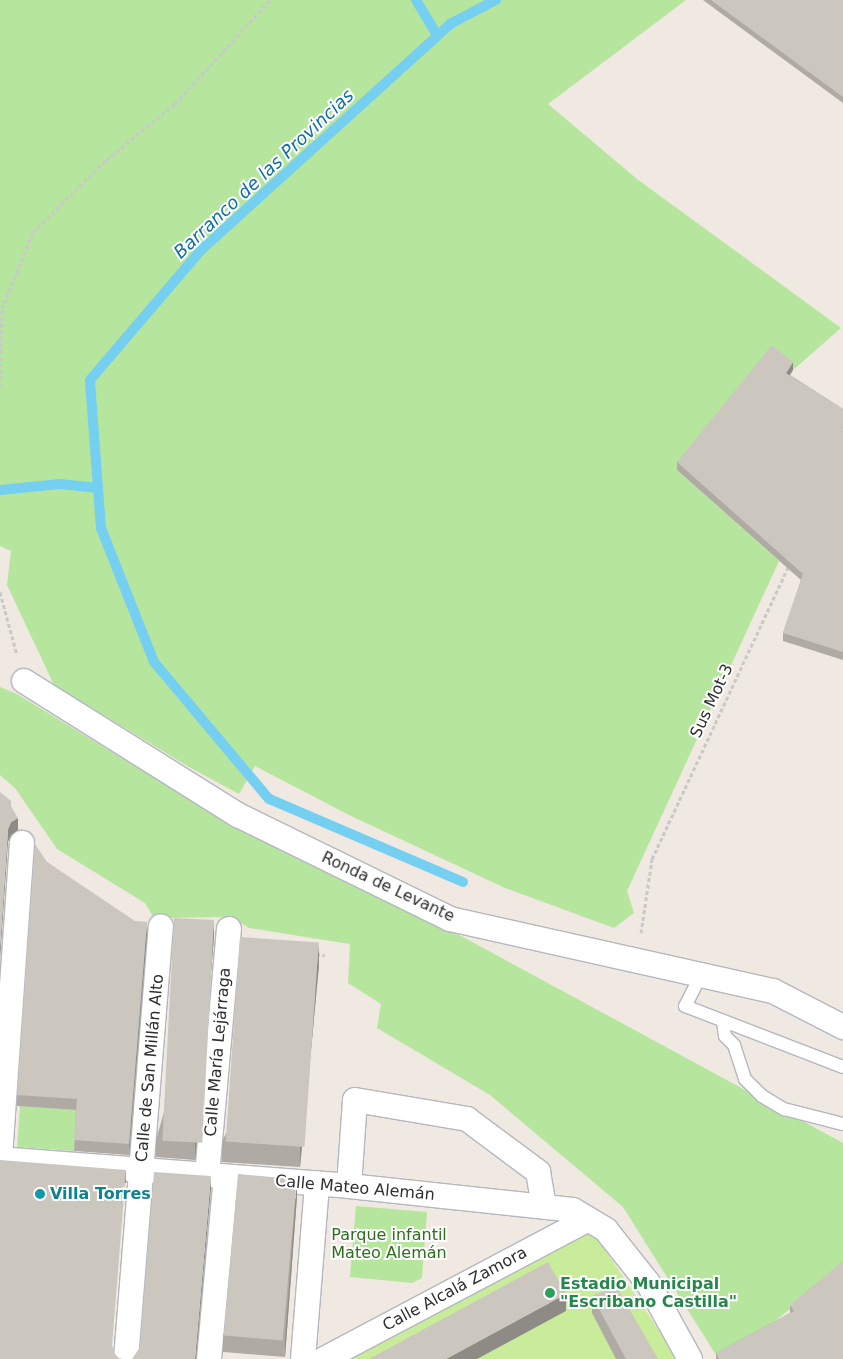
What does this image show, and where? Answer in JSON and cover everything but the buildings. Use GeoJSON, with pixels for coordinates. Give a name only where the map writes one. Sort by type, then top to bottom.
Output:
{"type":"FeatureCollection","features":[{"type":"Feature","properties":{"kind":"street","name":"Ronda de Levante"},"geometry":{"type":"LineString","coordinates":[[24,681],[238,816],[450,919],[773,991],[843,1027]]}},
{"type":"Feature","properties":{"kind":"street"},"geometry":{"type":"LineString","coordinates":[[0,1158],[22,843]]}},
{"type":"Feature","properties":{"kind":"street","name":"Calle de San Millán Alto"},"geometry":{"type":"LineString","coordinates":[[126,1359],[161,926]]}},
{"type":"Feature","properties":{"kind":"street","name":"Calle María Lejárraga"},"geometry":{"type":"LineString","coordinates":[[209,1359],[228,929]]}},
{"type":"Feature","properties":{"kind":"street"},"geometry":{"type":"LineString","coordinates":[[348,1186],[355,1100],[467,1119],[538,1172],[544,1206]]}},
{"type":"Feature","properties":{"kind":"street","name":"Calle Mateo Alemán"},"geometry":{"type":"LineString","coordinates":[[0,1158],[348,1186],[572,1210],[606,1230],[648,1283],[690,1359]]}},
{"type":"Feature","properties":{"kind":"street"},"geometry":{"type":"LineString","coordinates":[[302,1359],[317,1184]]}},
{"type":"Feature","properties":{"kind":"street","name":"Calle Alcalá Zamora"},"geometry":{"type":"LineString","coordinates":[[324,1359],[587,1220]]}},
{"type":"Feature","properties":{"kind":"lane"},"geometry":{"type":"LineString","coordinates":[[701,975],[685,1006],[843,1067]]}},
{"type":"Feature","properties":{"kind":"lane"},"geometry":{"type":"LineString","coordinates":[[723,1022],[725,1036],[734,1045],[745,1079],[762,1096],[784,1109],[843,1124]]}},
{"type":"Feature","properties":{"kind":"path"},"geometry":{"type":"LineString","coordinates":[[2,309],[33,232],[106,160],[175,104],[270,0]]}},
{"type":"Feature","properties":{"kind":"path"},"geometry":{"type":"LineString","coordinates":[[0,302],[2,309],[0,386]]}},
{"type":"Feature","properties":{"kind":"path","name":"Sus Mot-3"},"geometry":{"type":"LineString","coordinates":[[637,960],[652,859],[790,564]]}},
{"type":"Feature","properties":{"kind":"path"},"geometry":{"type":"LineString","coordinates":[[0,592],[24,681]]}},
{"type":"Feature","properties":{"kind":"path"},"geometry":{"type":"LineString","coordinates":[[306,952],[325,955]]}},
{"type":"Feature","properties":{"kind":"green space"},"geometry":{"type":"Polygon","coordinates":[[[0,0],[686,0],[548,104],[637,179],[841,328],[793,370],[773,353],[677,470],[779,561],[627,891],[634,913],[614,928],[505,888],[349,815],[255,766],[239,794],[189,767],[54,685],[7,585],[11,551],[0,546],[0,0]]]}},
{"type":"Feature","properties":{"kind":"green space"},"geometry":{"type":"Polygon","coordinates":[[[0,687],[17,694],[223,820],[463,937],[843,1143],[843,1267],[770,1325],[716,1355],[623,1207],[490,1095],[377,1028],[381,1004],[348,983],[350,944],[249,928],[231,917],[154,918],[145,903],[57,849],[15,788],[0,775],[0,687]]]}},
{"type":"Feature","properties":{"kind":"green space"},"geometry":{"type":"Polygon","coordinates":[[[20,1106],[77,1110],[74,1151],[17,1147],[20,1106]]]}},
{"type":"Feature","properties":{"kind":"green space","name":"Parque infantil Mateo Alemán"},"geometry":{"type":"Polygon","coordinates":[[[356,1206],[427,1212],[422,1278],[412,1283],[350,1277],[356,1206]]]}},
{"type":"Feature","properties":{"kind":"green space","name":"Estadio Municipal \"Escribano Castilla\""},"geometry":{"type":"Polygon","coordinates":[[[589,1226],[678,1359],[341,1359],[589,1226]]]}},
{"type":"Feature","properties":{"kind":"waterway"},"geometry":{"type":"LineString","coordinates":[[416,0],[437,35]]}},
{"type":"Feature","properties":{"kind":"waterway","name":"Barranco de las Provincias"},"geometry":{"type":"LineString","coordinates":[[463,882],[269,799],[154,662],[101,528],[90,380],[200,251],[450,24],[496,0]]}},
{"type":"Feature","properties":{"kind":"waterway"},"geometry":{"type":"LineString","coordinates":[[0,490],[60,484],[98,488]]}},
{"type":"Feature","properties":{"kind":"place","name":"Villa Torres"},"geometry":{"type":"Point","coordinates":[40,1194]}},
{"type":"Feature","properties":{"kind":"place","name":"Estadio Municipal \"Escribano Castilla\""},"geometry":{"type":"Point","coordinates":[550,1293]}}]}
